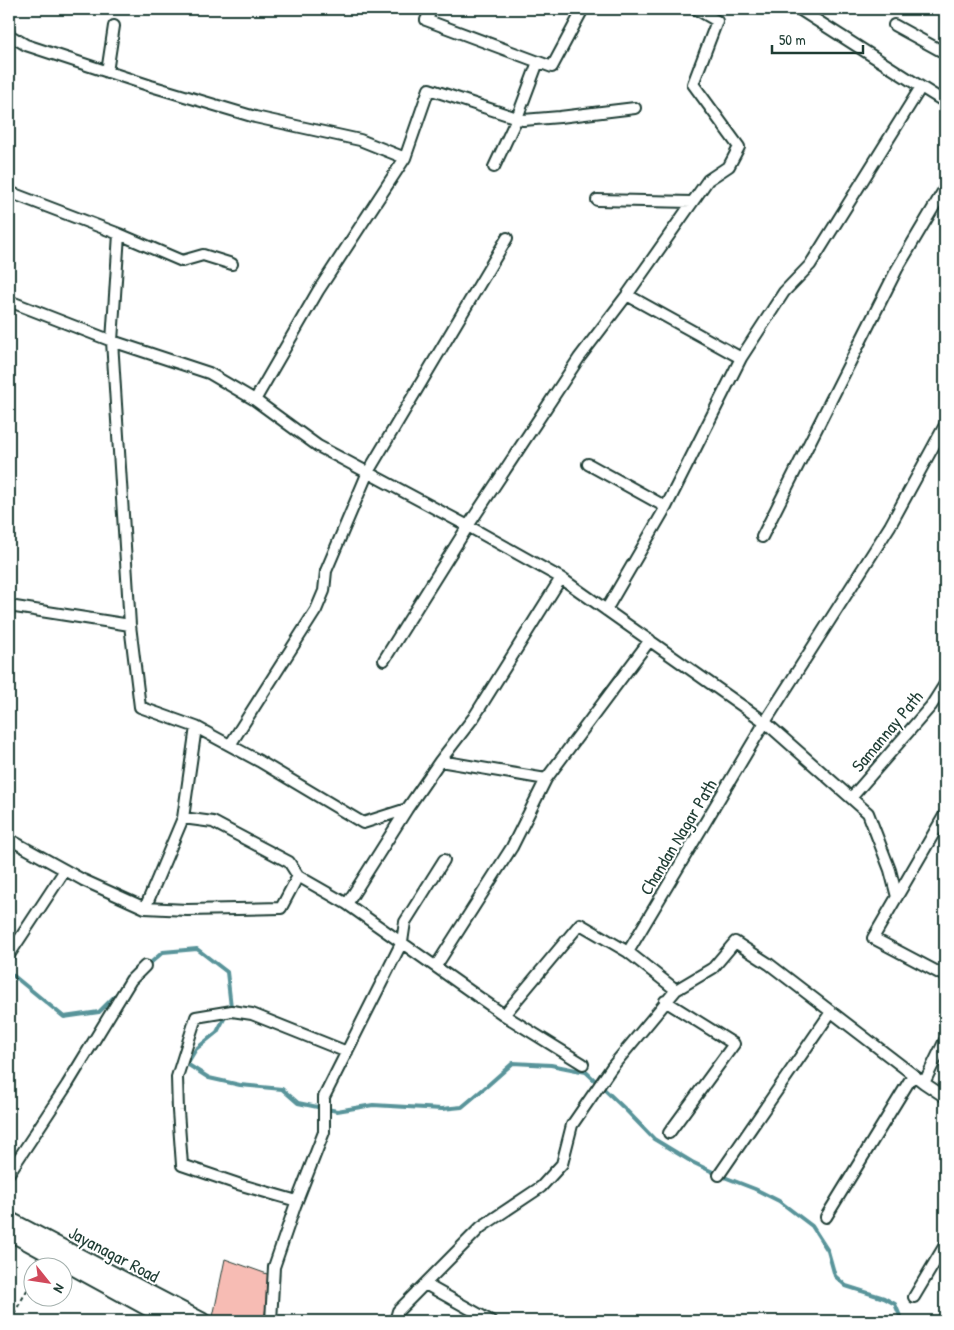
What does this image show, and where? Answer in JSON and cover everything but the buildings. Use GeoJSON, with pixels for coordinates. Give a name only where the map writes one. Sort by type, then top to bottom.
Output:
{"type":"FeatureCollection","features":[{"type":"Feature","properties":{"kind":"street"},"geometry":{"type":"LineString","coordinates":[[432,9],[426,20],[552,67],[583,9]]}},
{"type":"Feature","properties":{"kind":"street"},"geometry":{"type":"LineString","coordinates":[[384,660],[468,526],[579,358],[627,295],[708,180],[729,166],[740,147],[693,84],[717,21],[696,9]]}},
{"type":"Feature","properties":{"kind":"street"},"geometry":{"type":"LineString","coordinates":[[799,9],[945,102]]}},
{"type":"Feature","properties":{"kind":"street"},"geometry":{"type":"LineString","coordinates":[[894,25],[945,53]]}},
{"type":"Feature","properties":{"kind":"street"},"geometry":{"type":"LineString","coordinates":[[107,72],[114,26]]}},
{"type":"Feature","properties":{"kind":"street"},"geometry":{"type":"LineString","coordinates":[[9,35],[26,45],[107,72],[256,117],[360,140],[405,158]]}},
{"type":"Feature","properties":{"kind":"street"},"geometry":{"type":"LineString","coordinates":[[494,167],[517,118],[538,62]]}},
{"type":"Feature","properties":{"kind":"street"},"geometry":{"type":"LineString","coordinates":[[606,610],[666,507],[741,358],[784,292],[810,265],[921,87]]}},
{"type":"Feature","properties":{"kind":"street"},"geometry":{"type":"LineString","coordinates":[[255,400],[318,291],[405,158],[428,89],[523,120],[635,108]]}},
{"type":"Feature","properties":{"kind":"street"},"geometry":{"type":"LineString","coordinates":[[762,537],[897,269],[945,188]]}},
{"type":"Feature","properties":{"kind":"street"},"geometry":{"type":"LineString","coordinates":[[9,192],[119,234],[182,261],[203,255],[232,264]]}},
{"type":"Feature","properties":{"kind":"street"},"geometry":{"type":"LineString","coordinates":[[597,200],[692,202]]}},
{"type":"Feature","properties":{"kind":"street"},"geometry":{"type":"LineString","coordinates":[[119,234],[112,340],[130,625],[140,708],[196,727],[259,761],[363,823],[407,810]]}},
{"type":"Feature","properties":{"kind":"street"},"geometry":{"type":"LineString","coordinates":[[230,745],[316,610],[324,591],[326,571],[368,472],[507,238]]}},
{"type":"Feature","properties":{"kind":"street"},"geometry":{"type":"LineString","coordinates":[[627,295],[741,358]]}},
{"type":"Feature","properties":{"kind":"street"},"geometry":{"type":"LineString","coordinates":[[9,300],[112,340],[209,373],[255,400],[318,446],[562,578],[765,722],[868,813],[890,870],[897,897]]}},
{"type":"Feature","properties":{"kind":"street","name":"Chandan Nagar Path"},"geometry":{"type":"LineString","coordinates":[[628,952],[765,722],[890,526],[945,425]]}},
{"type":"Feature","properties":{"kind":"street"},"geometry":{"type":"LineString","coordinates":[[588,464],[666,507]]}},
{"type":"Feature","properties":{"kind":"street"},"geometry":{"type":"LineString","coordinates":[[347,904],[440,761],[474,717],[562,578]]}},
{"type":"Feature","properties":{"kind":"street"},"geometry":{"type":"LineString","coordinates":[[9,606],[130,625]]}},
{"type":"Feature","properties":{"kind":"street"},"geometry":{"type":"LineString","coordinates":[[436,966],[512,847],[546,779],[650,640]]}},
{"type":"Feature","properties":{"kind":"street","name":"Samannay Path"},"geometry":{"type":"LineString","coordinates":[[851,798],[931,706],[945,684]]}},
{"type":"Feature","properties":{"kind":"street"},"geometry":{"type":"LineString","coordinates":[[145,908],[183,818],[196,727]]}},
{"type":"Feature","properties":{"kind":"street"},"geometry":{"type":"LineString","coordinates":[[440,761],[546,779]]}},
{"type":"Feature","properties":{"kind":"street"},"geometry":{"type":"LineString","coordinates":[[945,814],[873,938],[945,976]]}},
{"type":"Feature","properties":{"kind":"street"},"geometry":{"type":"LineString","coordinates":[[183,818],[214,822],[289,862],[298,876],[347,904],[504,1015],[583,1064]]}},
{"type":"Feature","properties":{"kind":"street"},"geometry":{"type":"LineString","coordinates":[[9,839],[83,880],[145,908],[188,910],[281,908],[298,876]]}},
{"type":"Feature","properties":{"kind":"street"},"geometry":{"type":"LineString","coordinates":[[271,1321],[274,1267],[324,1132],[324,1097],[402,942],[405,922],[444,860]]}},
{"type":"Feature","properties":{"kind":"street"},"geometry":{"type":"LineString","coordinates":[[9,955],[65,870]]}},
{"type":"Feature","properties":{"kind":"street"},"geometry":{"type":"LineString","coordinates":[[504,1015],[580,924],[628,952],[676,990]]}},
{"type":"Feature","properties":{"kind":"street"},"geometry":{"type":"LineString","coordinates":[[394,1321],[398,1312],[481,1227],[541,1187],[562,1164],[572,1125],[612,1067],[665,1001],[676,990],[713,968],[735,942],[769,964],[945,1098]]}},
{"type":"Feature","properties":{"kind":"street"},"geometry":{"type":"LineString","coordinates":[[9,1173],[67,1085],[131,980],[145,966]]}},
{"type":"Feature","properties":{"kind":"street"},"geometry":{"type":"LineString","coordinates":[[665,1001],[734,1044],[669,1133]]}},
{"type":"Feature","properties":{"kind":"street"},"geometry":{"type":"LineString","coordinates":[[297,1201],[182,1165],[177,1077],[196,1017],[232,1011],[252,1014],[347,1052]]}},
{"type":"Feature","properties":{"kind":"street"},"geometry":{"type":"LineString","coordinates":[[719,1175],[831,1012]]}},
{"type":"Feature","properties":{"kind":"street"},"geometry":{"type":"LineString","coordinates":[[924,1083],[945,1040]]}},
{"type":"Feature","properties":{"kind":"street"},"geometry":{"type":"LineString","coordinates":[[826,1217],[913,1075]]}},
{"type":"Feature","properties":{"kind":"street","name":"Jayanagar Road"},"geometry":{"type":"LineString","coordinates":[[9,1220],[202,1321]]}},
{"type":"Feature","properties":{"kind":"street","name":"Jayanagar Road"},"geometry":{"type":"LineString","coordinates":[[9,1232],[172,1321]]}},
{"type":"Feature","properties":{"kind":"street"},"geometry":{"type":"LineString","coordinates":[[914,1297],[945,1245]]}},
{"type":"Feature","properties":{"kind":"street"},"geometry":{"type":"LineString","coordinates":[[425,1284],[491,1321]]}},
{"type":"Feature","properties":{"kind":"path"},"geometry":{"type":"LineString","coordinates":[[10,1321],[22,1299]]}},
{"type":"Feature","properties":{"kind":"waterway"},"geometry":{"type":"LineString","coordinates":[[147,966],[163,952],[197,949],[227,972],[230,1009]]}},
{"type":"Feature","properties":{"kind":"waterway"},"geometry":{"type":"LineString","coordinates":[[9,972],[64,1017],[99,1012],[118,993]]}},
{"type":"Feature","properties":{"kind":"waterway"},"geometry":{"type":"LineString","coordinates":[[226,1015],[217,1032],[196,1049],[187,1064],[209,1078],[240,1085],[282,1089],[298,1103],[337,1111],[373,1105],[442,1109],[462,1107],[513,1063],[551,1065],[586,1072],[654,1139],[692,1162],[779,1201],[812,1226],[828,1251],[835,1276],[846,1286],[884,1298],[895,1304],[902,1321]]}}]}
